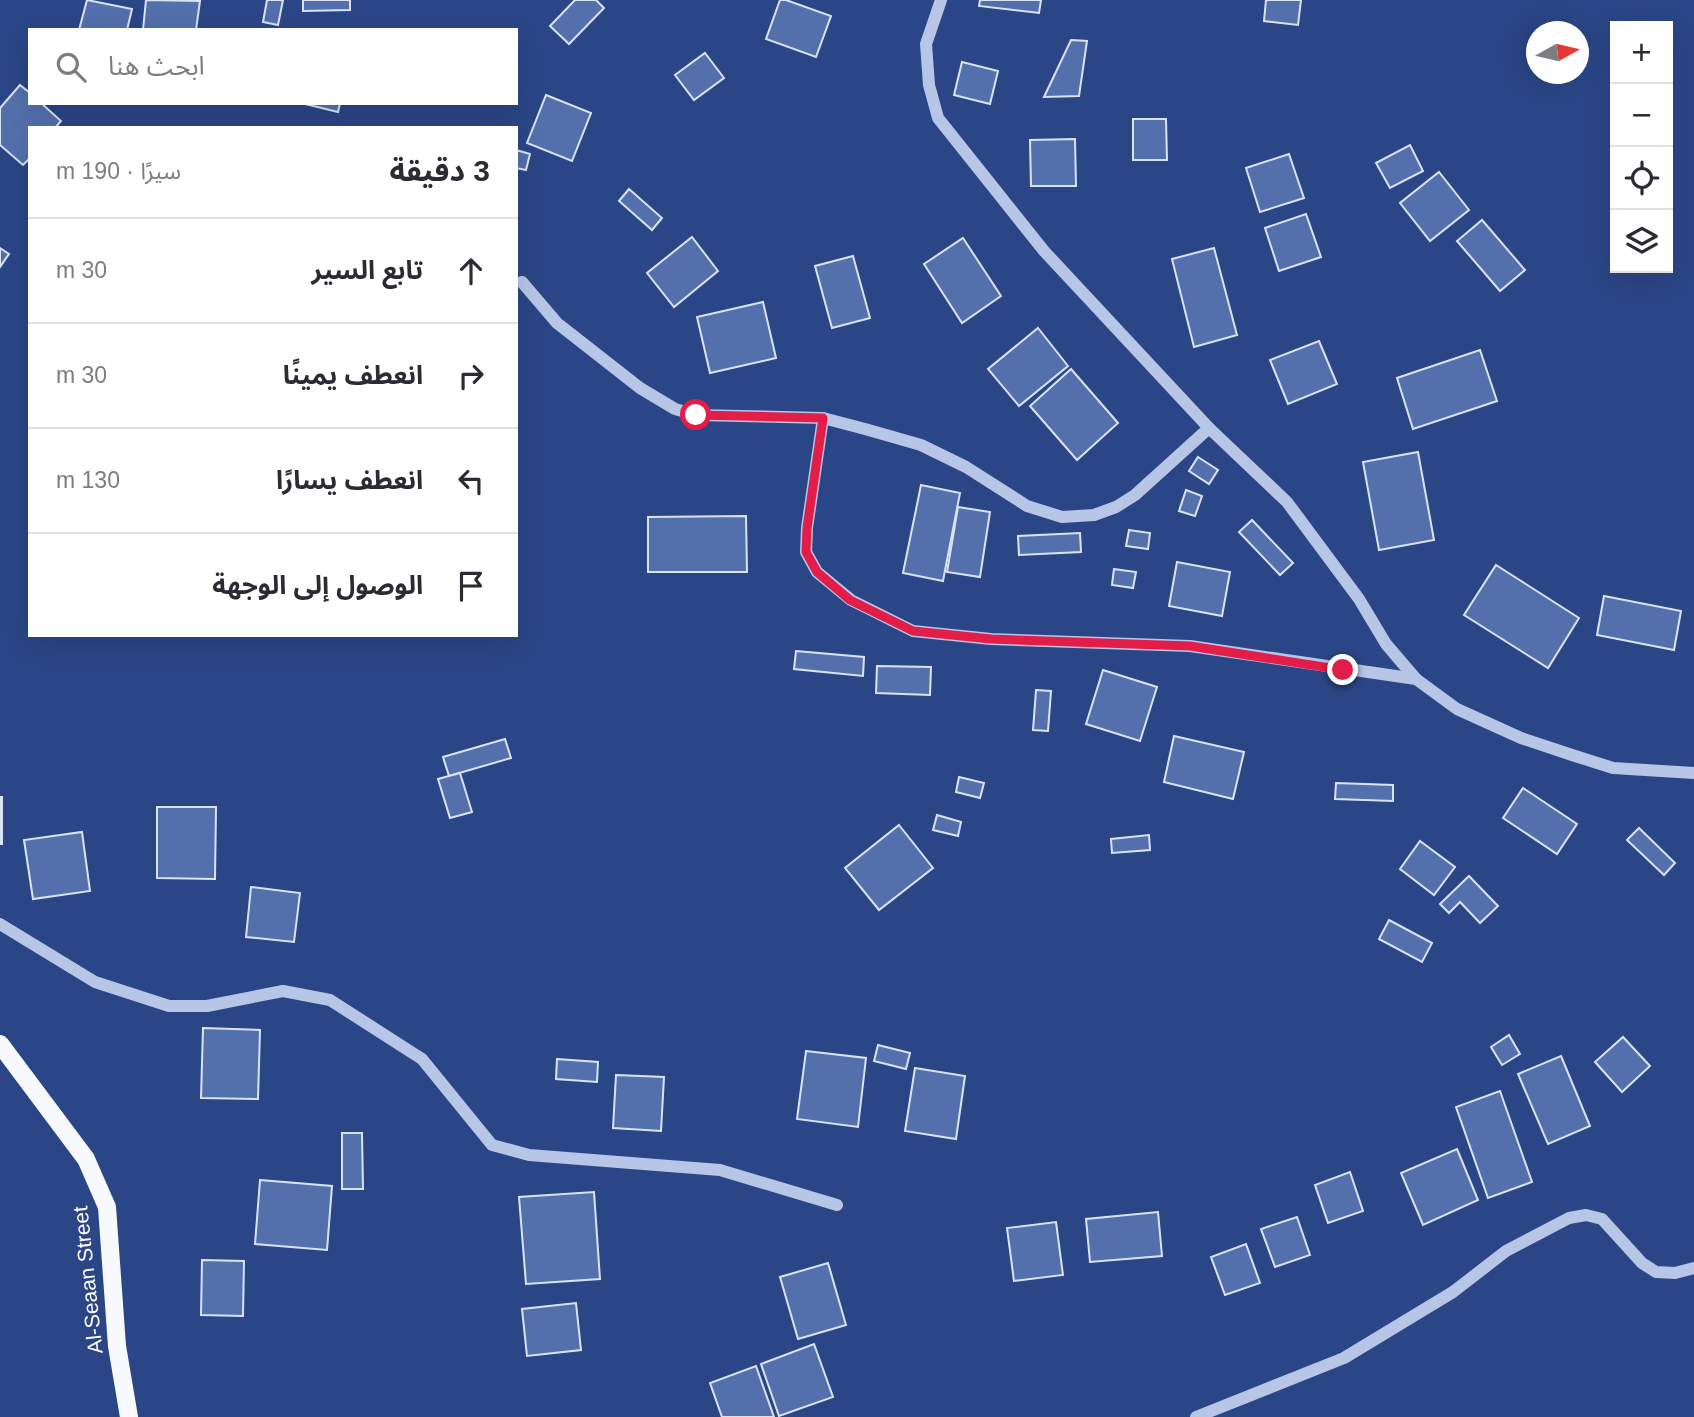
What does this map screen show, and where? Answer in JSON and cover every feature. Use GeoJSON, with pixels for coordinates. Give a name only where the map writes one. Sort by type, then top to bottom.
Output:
{"type":"FeatureCollection","features":[{"type":"Feature","properties":{"kind":"main road","name":"Al-Seaan Street"},"geometry":{"type":"LineString","coordinates":[[0,1044],[86,1158],[107,1207],[117,1346],[129,1417]]}},
{"type":"Feature","properties":{"kind":"street"},"geometry":{"type":"LineString","coordinates":[[941,0],[926,44],[929,85],[938,118],[1044,251],[1209,428],[1287,502],[1359,598],[1386,644],[1416,679],[1457,709],[1521,738],[1614,768],[1694,773]]}},
{"type":"Feature","properties":{"kind":"street"},"geometry":{"type":"LineString","coordinates":[[522,282],[557,323],[639,388],[675,409],[696,415],[823,418],[920,445],[966,467],[1027,506],[1062,517],[1094,515],[1135,495],[1209,428]]}},
{"type":"Feature","properties":{"kind":"street"},"geometry":{"type":"LineString","coordinates":[[823,418],[806,552],[817,572],[850,600],[913,631],[991,639],[1190,646],[1416,679]]}},
{"type":"Feature","properties":{"kind":"street"},"geometry":{"type":"LineString","coordinates":[[0,924],[95,982],[169,1006],[207,1006],[283,991],[330,1000],[422,1059],[492,1146],[529,1155],[720,1170],[837,1205]]}},
{"type":"Feature","properties":{"kind":"street"},"geometry":{"type":"LineString","coordinates":[[1196,1417],[1344,1358],[1453,1292],[1506,1251],[1569,1218],[1586,1215],[1602,1219],[1642,1262],[1656,1272],[1675,1273],[1694,1268]]}},
{"type":"Feature","properties":{"kind":"building"},"geometry":{"type":"Polygon","coordinates":[[[87,0],[132,9],[127,28],[80,28],[87,0]]]}},
{"type":"Feature","properties":{"kind":"building"},"geometry":{"type":"Polygon","coordinates":[[[146,0],[200,1],[196,28],[143,28],[146,0]]]}},
{"type":"Feature","properties":{"kind":"building"},"geometry":{"type":"Polygon","coordinates":[[[267,0],[283,0],[278,25],[263,22],[267,0]]]}},
{"type":"Feature","properties":{"kind":"building"},"geometry":{"type":"Polygon","coordinates":[[[303,0],[350,0],[350,10],[303,11],[303,0]]]}},
{"type":"Feature","properties":{"kind":"building"},"geometry":{"type":"Polygon","coordinates":[[[575,0],[596,0],[604,8],[569,44],[550,26],[575,0]]]}},
{"type":"Feature","properties":{"kind":"building"},"geometry":{"type":"Polygon","coordinates":[[[780,0],[831,16],[816,57],[766,39],[780,0]]]}},
{"type":"Feature","properties":{"kind":"building"},"geometry":{"type":"Polygon","coordinates":[[[980,0],[1041,0],[1039,13],[979,6],[980,0]]]}},
{"type":"Feature","properties":{"kind":"building"},"geometry":{"type":"Polygon","coordinates":[[[1266,0],[1301,0],[1298,25],[1264,21],[1266,0]]]}},
{"type":"Feature","properties":{"kind":"building"},"geometry":{"type":"Polygon","coordinates":[[[1071,40],[1087,41],[1079,96],[1044,97],[1071,40]]]}},
{"type":"Feature","properties":{"kind":"building"},"geometry":{"type":"Polygon","coordinates":[[[705,53],[724,78],[694,100],[675,75],[705,53]]]}},
{"type":"Feature","properties":{"kind":"building"},"geometry":{"type":"Polygon","coordinates":[[[962,62],[998,71],[990,104],[954,95],[962,62]]]}},
{"type":"Feature","properties":{"kind":"building"},"geometry":{"type":"Polygon","coordinates":[[[20,85],[28,91],[28,105],[43,105],[61,121],[57,126],[28,126],[28,160],[23,165],[0,145],[0,108],[20,85]]]}},
{"type":"Feature","properties":{"kind":"building"},"geometry":{"type":"Polygon","coordinates":[[[546,95],[591,113],[572,161],[527,143],[546,95]]]}},
{"type":"Feature","properties":{"kind":"building"},"geometry":{"type":"Polygon","coordinates":[[[309,105],[340,105],[338,112],[309,105]]]}},
{"type":"Feature","properties":{"kind":"building"},"geometry":{"type":"Polygon","coordinates":[[[1133,119],[1166,119],[1167,160],[1133,160],[1133,119]]]}},
{"type":"Feature","properties":{"kind":"building"},"geometry":{"type":"Polygon","coordinates":[[[1075,139],[1076,186],[1031,186],[1030,140],[1075,139]]]}},
{"type":"Feature","properties":{"kind":"building"},"geometry":{"type":"Polygon","coordinates":[[[1410,145],[1423,171],[1390,188],[1376,163],[1410,145]]]}},
{"type":"Feature","properties":{"kind":"building"},"geometry":{"type":"Polygon","coordinates":[[[518,151],[530,154],[526,170],[518,168],[518,151]]]}},
{"type":"Feature","properties":{"kind":"building"},"geometry":{"type":"Polygon","coordinates":[[[1289,154],[1304,198],[1260,212],[1246,168],[1289,154]]]}},
{"type":"Feature","properties":{"kind":"building"},"geometry":{"type":"Polygon","coordinates":[[[1439,172],[1469,210],[1430,241],[1400,203],[1439,172]]]}},
{"type":"Feature","properties":{"kind":"building"},"geometry":{"type":"Polygon","coordinates":[[[629,189],[662,218],[652,230],[619,201],[629,189]]]}},
{"type":"Feature","properties":{"kind":"building"},"geometry":{"type":"Polygon","coordinates":[[[1306,214],[1321,257],[1279,271],[1265,228],[1306,214]]]}},
{"type":"Feature","properties":{"kind":"building"},"geometry":{"type":"Polygon","coordinates":[[[1482,220],[1525,270],[1500,291],[1457,241],[1482,220]]]}},
{"type":"Feature","properties":{"kind":"building"},"geometry":{"type":"Polygon","coordinates":[[[692,237],[718,271],[674,307],[647,273],[692,237]]]}},
{"type":"Feature","properties":{"kind":"building"},"geometry":{"type":"Polygon","coordinates":[[[963,238],[1001,296],[962,323],[924,264],[963,238]]]}},
{"type":"Feature","properties":{"kind":"building"},"geometry":{"type":"Polygon","coordinates":[[[0,248],[9,254],[0,267],[0,248]]]}},
{"type":"Feature","properties":{"kind":"building"},"geometry":{"type":"Polygon","coordinates":[[[1214,248],[1237,335],[1194,347],[1172,259],[1214,248]]]}},
{"type":"Feature","properties":{"kind":"building"},"geometry":{"type":"Polygon","coordinates":[[[853,256],[870,318],[832,328],[815,266],[853,256]]]}},
{"type":"Feature","properties":{"kind":"building"},"geometry":{"type":"Polygon","coordinates":[[[763,302],[776,358],[710,373],[697,317],[763,302]]]}},
{"type":"Feature","properties":{"kind":"building"},"geometry":{"type":"Polygon","coordinates":[[[1038,328],[1068,366],[1019,406],[988,369],[1038,328]]]}},
{"type":"Feature","properties":{"kind":"building"},"geometry":{"type":"Polygon","coordinates":[[[1319,341],[1337,384],[1288,404],[1270,360],[1319,341]]]}},
{"type":"Feature","properties":{"kind":"building"},"geometry":{"type":"Polygon","coordinates":[[[1480,350],[1497,401],[1413,429],[1397,378],[1480,350]]]}},
{"type":"Feature","properties":{"kind":"building"},"geometry":{"type":"Polygon","coordinates":[[[1071,369],[1118,423],[1077,460],[1030,406],[1071,369]]]}},
{"type":"Feature","properties":{"kind":"building"},"geometry":{"type":"Polygon","coordinates":[[[1418,452],[1434,540],[1379,550],[1363,462],[1418,452]]]}},
{"type":"Feature","properties":{"kind":"building"},"geometry":{"type":"Polygon","coordinates":[[[1198,457],[1218,470],[1209,484],[1189,471],[1198,457]]]}},
{"type":"Feature","properties":{"kind":"building"},"geometry":{"type":"Polygon","coordinates":[[[921,485],[960,493],[943,581],[903,573],[921,485]]]}},
{"type":"Feature","properties":{"kind":"building"},"geometry":{"type":"Polygon","coordinates":[[[1186,490],[1202,496],[1195,516],[1179,511],[1186,490]]]}},
{"type":"Feature","properties":{"kind":"building"},"geometry":{"type":"Polygon","coordinates":[[[958,507],[990,512],[980,577],[947,572],[958,507]]]}},
{"type":"Feature","properties":{"kind":"building"},"geometry":{"type":"Polygon","coordinates":[[[746,516],[747,572],[648,572],[648,517],[746,516]]]}},
{"type":"Feature","properties":{"kind":"building"},"geometry":{"type":"Polygon","coordinates":[[[1252,520],[1293,563],[1280,575],[1239,532],[1252,520]]]}},
{"type":"Feature","properties":{"kind":"building"},"geometry":{"type":"Polygon","coordinates":[[[1129,530],[1150,533],[1148,549],[1126,546],[1129,530]]]}},
{"type":"Feature","properties":{"kind":"building"},"geometry":{"type":"Polygon","coordinates":[[[1080,533],[1081,552],[1019,555],[1018,536],[1080,533]]]}},
{"type":"Feature","properties":{"kind":"building"},"geometry":{"type":"Polygon","coordinates":[[[1177,562],[1230,572],[1222,616],[1169,606],[1177,562]]]}},
{"type":"Feature","properties":{"kind":"building"},"geometry":{"type":"Polygon","coordinates":[[[1496,565],[1579,618],[1548,668],[1464,615],[1496,565]]]}},
{"type":"Feature","properties":{"kind":"building"},"geometry":{"type":"Polygon","coordinates":[[[1114,569],[1136,572],[1133,588],[1112,585],[1114,569]]]}},
{"type":"Feature","properties":{"kind":"building"},"geometry":{"type":"Polygon","coordinates":[[[1604,596],[1681,611],[1674,650],[1597,635],[1604,596]]]}},
{"type":"Feature","properties":{"kind":"building"},"geometry":{"type":"Polygon","coordinates":[[[796,651],[864,657],[863,676],[794,669],[796,651]]]}},
{"type":"Feature","properties":{"kind":"building"},"geometry":{"type":"Polygon","coordinates":[[[877,666],[931,667],[930,695],[876,693],[877,666]]]}},
{"type":"Feature","properties":{"kind":"building"},"geometry":{"type":"Polygon","coordinates":[[[1103,670],[1157,687],[1140,741],[1086,724],[1103,670]]]}},
{"type":"Feature","properties":{"kind":"building"},"geometry":{"type":"Polygon","coordinates":[[[1036,690],[1051,691],[1048,731],[1033,730],[1036,690]]]}},
{"type":"Feature","properties":{"kind":"building"},"geometry":{"type":"Polygon","coordinates":[[[1174,736],[1244,752],[1233,799],[1164,782],[1174,736]]]}},
{"type":"Feature","properties":{"kind":"building"},"geometry":{"type":"Polygon","coordinates":[[[505,739],[511,758],[449,776],[443,757],[505,739]]]}},
{"type":"Feature","properties":{"kind":"building"},"geometry":{"type":"Polygon","coordinates":[[[460,773],[472,812],[450,818],[438,779],[460,773]]]}},
{"type":"Feature","properties":{"kind":"building"},"geometry":{"type":"Polygon","coordinates":[[[959,777],[984,783],[980,798],[956,792],[959,777]]]}},
{"type":"Feature","properties":{"kind":"building"},"geometry":{"type":"Polygon","coordinates":[[[1336,783],[1393,785],[1393,801],[1335,799],[1336,783]]]}},
{"type":"Feature","properties":{"kind":"building"},"geometry":{"type":"Polygon","coordinates":[[[1523,788],[1577,824],[1557,854],[1503,818],[1523,788]]]}},
{"type":"Feature","properties":{"kind":"building"},"geometry":{"type":"Polygon","coordinates":[[[2,797],[2,844],[0,844],[2,797]]]}},
{"type":"Feature","properties":{"kind":"building"},"geometry":{"type":"Polygon","coordinates":[[[157,807],[216,807],[215,879],[157,878],[157,807]]]}},
{"type":"Feature","properties":{"kind":"building"},"geometry":{"type":"Polygon","coordinates":[[[937,815],[961,822],[958,836],[933,830],[937,815]]]}},
{"type":"Feature","properties":{"kind":"building"},"geometry":{"type":"Polygon","coordinates":[[[899,825],[933,868],[879,910],[845,868],[899,825]]]}},
{"type":"Feature","properties":{"kind":"building"},"geometry":{"type":"Polygon","coordinates":[[[1639,828],[1675,863],[1664,875],[1627,840],[1639,828]]]}},
{"type":"Feature","properties":{"kind":"building"},"geometry":{"type":"Polygon","coordinates":[[[82,832],[90,891],[33,899],[24,840],[82,832]]]}},
{"type":"Feature","properties":{"kind":"building"},"geometry":{"type":"Polygon","coordinates":[[[1149,835],[1150,850],[1112,853],[1111,839],[1149,835]]]}},
{"type":"Feature","properties":{"kind":"building"},"geometry":{"type":"Polygon","coordinates":[[[1420,841],[1455,867],[1434,895],[1400,869],[1420,841]]]}},
{"type":"Feature","properties":{"kind":"building"},"geometry":{"type":"Polygon","coordinates":[[[1469,876],[1498,906],[1480,923],[1460,902],[1449,913],[1440,904],[1469,876]]]}},
{"type":"Feature","properties":{"kind":"building"},"geometry":{"type":"Polygon","coordinates":[[[251,887],[300,893],[294,942],[246,937],[251,887]]]}},
{"type":"Feature","properties":{"kind":"building"},"geometry":{"type":"Polygon","coordinates":[[[1389,920],[1432,943],[1422,962],[1379,939],[1389,920]]]}},
{"type":"Feature","properties":{"kind":"building"},"geometry":{"type":"Polygon","coordinates":[[[203,1028],[260,1030],[258,1099],[201,1098],[203,1028]]]}},
{"type":"Feature","properties":{"kind":"building"},"geometry":{"type":"Polygon","coordinates":[[[1509,1035],[1520,1054],[1502,1065],[1491,1047],[1509,1035]]]}},
{"type":"Feature","properties":{"kind":"building"},"geometry":{"type":"Polygon","coordinates":[[[1623,1037],[1650,1066],[1622,1092],[1595,1062],[1623,1037]]]}},
{"type":"Feature","properties":{"kind":"building"},"geometry":{"type":"Polygon","coordinates":[[[878,1045],[910,1053],[906,1069],[874,1061],[878,1045]]]}},
{"type":"Feature","properties":{"kind":"building"},"geometry":{"type":"Polygon","coordinates":[[[806,1051],[866,1058],[858,1127],[797,1119],[806,1051]]]}},
{"type":"Feature","properties":{"kind":"building"},"geometry":{"type":"Polygon","coordinates":[[[1561,1056],[1590,1126],[1548,1144],[1518,1074],[1561,1056]]]}},
{"type":"Feature","properties":{"kind":"building"},"geometry":{"type":"Polygon","coordinates":[[[557,1059],[598,1062],[597,1082],[556,1079],[557,1059]]]}},
{"type":"Feature","properties":{"kind":"building"},"geometry":{"type":"Polygon","coordinates":[[[915,1068],[965,1076],[956,1139],[905,1131],[915,1068]]]}},
{"type":"Feature","properties":{"kind":"building"},"geometry":{"type":"Polygon","coordinates":[[[616,1075],[664,1077],[661,1131],[613,1128],[616,1075]]]}},
{"type":"Feature","properties":{"kind":"building"},"geometry":{"type":"Polygon","coordinates":[[[1500,1091],[1532,1182],[1488,1198],[1456,1107],[1500,1091]]]}},
{"type":"Feature","properties":{"kind":"building"},"geometry":{"type":"Polygon","coordinates":[[[342,1133],[362,1133],[363,1189],[342,1189],[342,1133]]]}},
{"type":"Feature","properties":{"kind":"building"},"geometry":{"type":"Polygon","coordinates":[[[1457,1149],[1478,1200],[1423,1225],[1401,1173],[1457,1149]]]}},
{"type":"Feature","properties":{"kind":"building"},"geometry":{"type":"Polygon","coordinates":[[[1350,1172],[1363,1211],[1328,1223],[1315,1185],[1350,1172]]]}},
{"type":"Feature","properties":{"kind":"building"},"geometry":{"type":"Polygon","coordinates":[[[260,1180],[332,1186],[327,1250],[255,1244],[260,1180]]]}},
{"type":"Feature","properties":{"kind":"building"},"geometry":{"type":"Polygon","coordinates":[[[594,1192],[600,1279],[526,1284],[519,1197],[594,1192]]]}},
{"type":"Feature","properties":{"kind":"building"},"geometry":{"type":"Polygon","coordinates":[[[1158,1212],[1162,1256],[1090,1262],[1086,1219],[1158,1212]]]}},
{"type":"Feature","properties":{"kind":"building"},"geometry":{"type":"Polygon","coordinates":[[[1297,1217],[1310,1255],[1275,1267],[1261,1229],[1297,1217]]]}},
{"type":"Feature","properties":{"kind":"building"},"geometry":{"type":"Polygon","coordinates":[[[1056,1222],[1063,1275],[1014,1281],[1007,1228],[1056,1222]]]}},
{"type":"Feature","properties":{"kind":"building"},"geometry":{"type":"Polygon","coordinates":[[[1246,1244],[1260,1283],[1225,1295],[1211,1257],[1246,1244]]]}},
{"type":"Feature","properties":{"kind":"building"},"geometry":{"type":"Polygon","coordinates":[[[202,1260],[244,1261],[243,1316],[201,1315],[202,1260]]]}},
{"type":"Feature","properties":{"kind":"building"},"geometry":{"type":"Polygon","coordinates":[[[828,1263],[846,1325],[798,1339],[780,1277],[828,1263]]]}},
{"type":"Feature","properties":{"kind":"building"},"geometry":{"type":"Polygon","coordinates":[[[576,1303],[581,1350],[527,1356],[522,1309],[576,1303]]]}},
{"type":"Feature","properties":{"kind":"building"},"geometry":{"type":"Polygon","coordinates":[[[814,1344],[833,1397],[779,1416],[761,1364],[814,1344]]]}},
{"type":"Feature","properties":{"kind":"building"},"geometry":{"type":"Polygon","coordinates":[[[756,1366],[774,1417],[722,1417],[710,1383],[756,1366]]]}},
{"type":"Feature","properties":{"kind":"route"},"geometry":{"type":"LineString","coordinates":[[696,415],[823,418],[806,552],[817,572],[850,600],[913,631],[991,639],[1190,646],[1343,670]]}}]}
